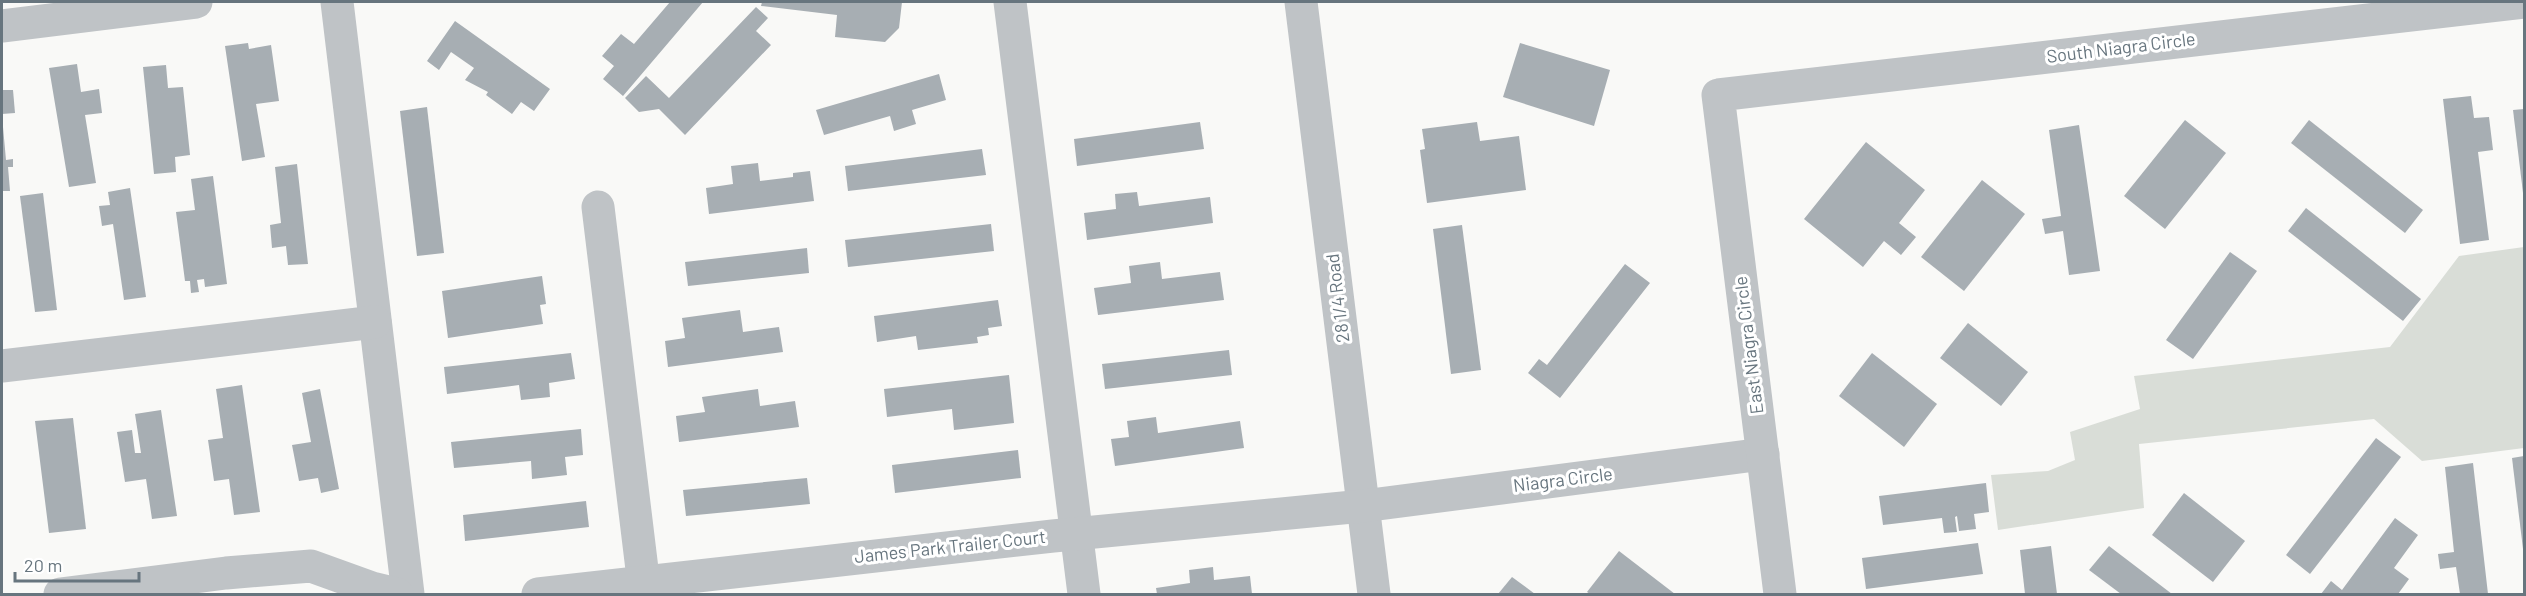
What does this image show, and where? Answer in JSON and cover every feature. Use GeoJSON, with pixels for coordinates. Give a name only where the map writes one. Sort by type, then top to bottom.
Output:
{"type":"FeatureCollection","features":[{"type":"Feature","properties":{"kind":"street"},"geometry":{"type":"LineString","coordinates":[[2,26],[196,2]]}},
{"type":"Feature","properties":{"kind":"street"},"geometry":{"type":"LineString","coordinates":[[337,2],[408,594]]}},
{"type":"Feature","properties":{"kind":"street"},"geometry":{"type":"LineString","coordinates":[[1010,2],[1084,594]]}},
{"type":"Feature","properties":{"kind":"street","name":"28 1/4 Road"},"geometry":{"type":"LineString","coordinates":[[1301,2],[1374,594]]}},
{"type":"Feature","properties":{"kind":"street","name":"South Niagra Circle"},"geometry":{"type":"LineString","coordinates":[[1718,95],[2524,2]]}},
{"type":"Feature","properties":{"kind":"street","name":"East Niagra Circle"},"geometry":{"type":"LineString","coordinates":[[1718,95],[1780,594]]}},
{"type":"Feature","properties":{"kind":"street"},"geometry":{"type":"LineString","coordinates":[[598,207],[644,588]]}},
{"type":"Feature","properties":{"kind":"street"},"geometry":{"type":"LineString","coordinates":[[2,366],[375,322]]}},
{"type":"Feature","properties":{"kind":"street","name":"Niagra Circle"},"geometry":{"type":"LineString","coordinates":[[1363,506],[1762,454]]}},
{"type":"Feature","properties":{"kind":"street","name":"James Park Trailer Court"},"geometry":{"type":"LineString","coordinates":[[538,594],[644,588],[1077,534],[1363,506]]}},
{"type":"Feature","properties":{"kind":"street"},"geometry":{"type":"LineString","coordinates":[[60,594],[226,573],[311,566],[372,588],[397,594]]}},
{"type":"Feature","properties":{"kind":"shaded area"},"geometry":{"type":"Polygon","coordinates":[[[2524,247],[2524,448],[2422,461],[2374,419],[2139,444],[2144,508],[1998,530],[1991,475],[2048,471],[2075,460],[2070,432],[2140,409],[2134,376],[2390,347],[2459,256],[2524,247]]]}},
{"type":"Feature","properties":{"kind":"building"},"geometry":{"type":"Polygon","coordinates":[[[670,2],[703,2],[623,96],[603,79],[614,66],[602,56],[621,34],[634,44],[670,2]]]}},
{"type":"Feature","properties":{"kind":"building"},"geometry":{"type":"Polygon","coordinates":[[[762,2],[902,2],[899,28],[885,42],[835,37],[837,15],[761,6],[762,2]]]}},
{"type":"Feature","properties":{"kind":"building"},"geometry":{"type":"Polygon","coordinates":[[[756,7],[768,18],[756,31],[771,45],[685,135],[659,109],[639,112],[625,98],[646,76],[669,98],[756,7]]]}},
{"type":"Feature","properties":{"kind":"building"},"geometry":{"type":"Polygon","coordinates":[[[455,21],[550,89],[534,111],[521,102],[512,114],[486,95],[488,92],[465,80],[474,68],[451,52],[439,70],[427,61],[455,21]]]}},
{"type":"Feature","properties":{"kind":"building"},"geometry":{"type":"Polygon","coordinates":[[[248,43],[249,49],[271,45],[279,101],[256,104],[265,157],[242,161],[225,46],[248,43]]]}},
{"type":"Feature","properties":{"kind":"building"},"geometry":{"type":"Polygon","coordinates":[[[1520,43],[1610,70],[1594,126],[1503,97],[1520,43]]]}},
{"type":"Feature","properties":{"kind":"building"},"geometry":{"type":"Polygon","coordinates":[[[77,64],[81,92],[99,89],[102,113],[85,115],[96,183],[69,187],[49,68],[77,64]]]}},
{"type":"Feature","properties":{"kind":"building"},"geometry":{"type":"Polygon","coordinates":[[[166,65],[168,88],[183,87],[190,155],[175,157],[176,172],[154,174],[143,67],[166,65]]]}},
{"type":"Feature","properties":{"kind":"building"},"geometry":{"type":"Polygon","coordinates":[[[939,74],[946,100],[912,110],[916,124],[894,131],[890,116],[824,135],[816,110],[939,74]]]}},
{"type":"Feature","properties":{"kind":"building"},"geometry":{"type":"Polygon","coordinates":[[[2,90],[13,90],[15,113],[2,114],[2,90]]]}},
{"type":"Feature","properties":{"kind":"building"},"geometry":{"type":"Polygon","coordinates":[[[2471,96],[2474,118],[2489,117],[2493,150],[2478,152],[2489,240],[2460,244],[2443,99],[2471,96]]]}},
{"type":"Feature","properties":{"kind":"building"},"geometry":{"type":"Polygon","coordinates":[[[427,107],[444,253],[417,256],[400,111],[427,107]]]}},
{"type":"Feature","properties":{"kind":"building"},"geometry":{"type":"Polygon","coordinates":[[[2524,109],[2524,193],[2523,193],[2513,110],[2524,109]]]}},
{"type":"Feature","properties":{"kind":"building"},"geometry":{"type":"Polygon","coordinates":[[[2185,120],[2226,153],[2165,229],[2124,196],[2185,120]]]}},
{"type":"Feature","properties":{"kind":"building"},"geometry":{"type":"Polygon","coordinates":[[[2309,120],[2423,210],[2405,233],[2291,143],[2309,120]]]}},
{"type":"Feature","properties":{"kind":"building"},"geometry":{"type":"Polygon","coordinates":[[[1200,122],[1204,149],[1077,166],[1074,139],[1200,122]]]}},
{"type":"Feature","properties":{"kind":"building"},"geometry":{"type":"Polygon","coordinates":[[[1477,122],[1480,141],[1519,136],[1526,190],[1427,203],[1420,150],[1425,149],[1422,129],[1477,122]]]}},
{"type":"Feature","properties":{"kind":"building"},"geometry":{"type":"Polygon","coordinates":[[[2079,125],[2100,271],[2069,275],[2063,231],[2045,234],[2042,219],[2061,216],[2049,130],[2079,125]]]}},
{"type":"Feature","properties":{"kind":"building"},"geometry":{"type":"Polygon","coordinates":[[[3,127],[6,160],[13,159],[13,167],[8,167],[10,191],[2,191],[3,127]]]}},
{"type":"Feature","properties":{"kind":"building"},"geometry":{"type":"Polygon","coordinates":[[[1866,142],[1925,190],[1899,223],[1916,237],[1901,255],[1884,241],[1863,267],[1804,219],[1866,142]]]}},
{"type":"Feature","properties":{"kind":"building"},"geometry":{"type":"Polygon","coordinates":[[[982,149],[986,175],[848,191],[845,166],[982,149]]]}},
{"type":"Feature","properties":{"kind":"building"},"geometry":{"type":"Polygon","coordinates":[[[758,163],[760,181],[793,177],[793,173],[810,171],[814,201],[709,214],[706,188],[733,184],[731,166],[758,163]]]}},
{"type":"Feature","properties":{"kind":"building"},"geometry":{"type":"Polygon","coordinates":[[[297,164],[308,264],[288,265],[286,246],[272,248],[270,225],[281,223],[275,167],[297,164]]]}},
{"type":"Feature","properties":{"kind":"building"},"geometry":{"type":"Polygon","coordinates":[[[213,176],[227,284],[205,287],[204,279],[197,280],[199,292],[191,293],[190,281],[185,281],[176,212],[195,210],[191,179],[213,176]]]}},
{"type":"Feature","properties":{"kind":"building"},"geometry":{"type":"Polygon","coordinates":[[[1982,180],[2025,214],[1964,291],[1921,257],[1982,180]]]}},
{"type":"Feature","properties":{"kind":"building"},"geometry":{"type":"Polygon","coordinates":[[[130,188],[146,297],[124,300],[113,224],[102,226],[99,206],[110,205],[108,192],[130,188]]]}},
{"type":"Feature","properties":{"kind":"building"},"geometry":{"type":"Polygon","coordinates":[[[1137,192],[1139,206],[1210,197],[1213,223],[1087,240],[1084,213],[1116,209],[1115,194],[1137,192]]]}},
{"type":"Feature","properties":{"kind":"building"},"geometry":{"type":"Polygon","coordinates":[[[43,193],[57,310],[35,312],[20,196],[43,193]]]}},
{"type":"Feature","properties":{"kind":"building"},"geometry":{"type":"Polygon","coordinates":[[[2306,208],[2421,299],[2403,321],[2288,231],[2306,208]]]}},
{"type":"Feature","properties":{"kind":"building"},"geometry":{"type":"Polygon","coordinates":[[[991,224],[994,251],[848,267],[845,240],[991,224]]]}},
{"type":"Feature","properties":{"kind":"building"},"geometry":{"type":"Polygon","coordinates":[[[1462,225],[1481,370],[1451,374],[1433,229],[1462,225]]]}},
{"type":"Feature","properties":{"kind":"building"},"geometry":{"type":"Polygon","coordinates":[[[807,248],[809,273],[688,286],[685,262],[807,248]]]}},
{"type":"Feature","properties":{"kind":"building"},"geometry":{"type":"Polygon","coordinates":[[[2230,252],[2257,271],[2193,359],[2166,340],[2230,252]]]}},
{"type":"Feature","properties":{"kind":"building"},"geometry":{"type":"Polygon","coordinates":[[[1160,262],[1162,279],[1220,272],[1224,300],[1098,315],[1094,288],[1131,283],[1129,266],[1160,262]]]}},
{"type":"Feature","properties":{"kind":"building"},"geometry":{"type":"Polygon","coordinates":[[[1625,264],[1650,283],[1560,398],[1528,373],[1539,359],[1547,365],[1625,264]]]}},
{"type":"Feature","properties":{"kind":"building"},"geometry":{"type":"Polygon","coordinates":[[[542,276],[546,304],[540,305],[543,324],[448,338],[442,291],[542,276]]]}},
{"type":"Feature","properties":{"kind":"building"},"geometry":{"type":"Polygon","coordinates":[[[998,300],[1002,326],[988,328],[989,335],[977,337],[978,343],[918,350],[916,336],[877,342],[874,316],[998,300]]]}},
{"type":"Feature","properties":{"kind":"building"},"geometry":{"type":"Polygon","coordinates":[[[740,310],[743,332],[779,327],[783,352],[668,367],[665,341],[685,338],[682,318],[740,310]]]}},
{"type":"Feature","properties":{"kind":"building"},"geometry":{"type":"Polygon","coordinates":[[[1968,323],[2028,372],[2001,406],[1940,358],[1968,323]]]}},
{"type":"Feature","properties":{"kind":"building"},"geometry":{"type":"Polygon","coordinates":[[[1229,350],[1232,375],[1105,389],[1102,364],[1229,350]]]}},
{"type":"Feature","properties":{"kind":"building"},"geometry":{"type":"Polygon","coordinates":[[[571,353],[575,379],[549,383],[550,397],[521,400],[519,385],[447,394],[444,367],[571,353]]]}},
{"type":"Feature","properties":{"kind":"building"},"geometry":{"type":"Polygon","coordinates":[[[1872,353],[1937,404],[1904,447],[1839,396],[1872,353]]]}},
{"type":"Feature","properties":{"kind":"building"},"geometry":{"type":"Polygon","coordinates":[[[1009,375],[1014,423],[954,430],[952,409],[887,417],[884,389],[1009,375]]]}},
{"type":"Feature","properties":{"kind":"building"},"geometry":{"type":"Polygon","coordinates":[[[242,385],[260,512],[234,515],[229,479],[214,481],[208,440],[223,438],[216,389],[242,385]]]}},
{"type":"Feature","properties":{"kind":"building"},"geometry":{"type":"Polygon","coordinates":[[[320,389],[339,489],[321,493],[318,478],[299,481],[292,445],[311,442],[302,393],[320,389]]]}},
{"type":"Feature","properties":{"kind":"building"},"geometry":{"type":"Polygon","coordinates":[[[758,389],[760,406],[795,401],[799,427],[679,442],[676,416],[705,412],[702,397],[758,389]]]}},
{"type":"Feature","properties":{"kind":"building"},"geometry":{"type":"Polygon","coordinates":[[[161,410],[177,516],[152,519],[146,479],[125,482],[117,432],[132,430],[135,453],[141,453],[135,414],[161,410]]]}},
{"type":"Feature","properties":{"kind":"building"},"geometry":{"type":"Polygon","coordinates":[[[1156,417],[1158,433],[1240,421],[1244,448],[1115,466],[1111,439],[1129,437],[1127,421],[1156,417]]]}},
{"type":"Feature","properties":{"kind":"building"},"geometry":{"type":"Polygon","coordinates":[[[73,418],[86,529],[49,533],[35,421],[73,418]]]}},
{"type":"Feature","properties":{"kind":"building"},"geometry":{"type":"Polygon","coordinates":[[[581,429],[583,455],[565,457],[567,475],[532,479],[531,461],[454,468],[451,442],[581,429]]]}},
{"type":"Feature","properties":{"kind":"building"},"geometry":{"type":"Polygon","coordinates":[[[2376,438],[2401,457],[2310,574],[2286,555],[2376,438]]]}},
{"type":"Feature","properties":{"kind":"building"},"geometry":{"type":"Polygon","coordinates":[[[1018,450],[1021,478],[895,493],[892,465],[1018,450]]]}},
{"type":"Feature","properties":{"kind":"building"},"geometry":{"type":"Polygon","coordinates":[[[2524,456],[2524,549],[2523,549],[2512,458],[2524,456]]]}},
{"type":"Feature","properties":{"kind":"building"},"geometry":{"type":"Polygon","coordinates":[[[2473,463],[2488,594],[2460,594],[2456,567],[2440,569],[2438,554],[2454,552],[2445,467],[2473,463]]]}},
{"type":"Feature","properties":{"kind":"building"},"geometry":{"type":"Polygon","coordinates":[[[807,478],[810,504],[686,516],[683,490],[807,478]]]}},
{"type":"Feature","properties":{"kind":"building"},"geometry":{"type":"Polygon","coordinates":[[[1986,483],[1989,512],[1974,514],[1976,529],[1959,531],[1957,516],[1955,517],[1957,532],[1944,533],[1942,518],[1883,525],[1879,496],[1986,483]]]}},
{"type":"Feature","properties":{"kind":"building"},"geometry":{"type":"Polygon","coordinates":[[[2184,493],[2245,541],[2213,582],[2152,535],[2184,493]]]}},
{"type":"Feature","properties":{"kind":"building"},"geometry":{"type":"Polygon","coordinates":[[[586,501],[589,527],[465,541],[463,515],[586,501]]]}},
{"type":"Feature","properties":{"kind":"building"},"geometry":{"type":"Polygon","coordinates":[[[2395,518],[2418,535],[2394,568],[2409,579],[2398,594],[2321,594],[2331,581],[2342,590],[2395,518]]]}},
{"type":"Feature","properties":{"kind":"building"},"geometry":{"type":"Polygon","coordinates":[[[1978,543],[1983,574],[1866,589],[1862,558],[1978,543]]]}},
{"type":"Feature","properties":{"kind":"building"},"geometry":{"type":"Polygon","coordinates":[[[2051,546],[2057,594],[2025,594],[2020,550],[2051,546]]]}},
{"type":"Feature","properties":{"kind":"building"},"geometry":{"type":"Polygon","coordinates":[[[2109,546],[2172,594],[2121,594],[2089,570],[2109,546]]]}},
{"type":"Feature","properties":{"kind":"building"},"geometry":{"type":"Polygon","coordinates":[[[1619,551],[1675,594],[1590,594],[1587,592],[1619,551]]]}},
{"type":"Feature","properties":{"kind":"building"},"geometry":{"type":"Polygon","coordinates":[[[1213,567],[1214,580],[1250,576],[1252,594],[1157,594],[1156,588],[1190,583],[1189,570],[1213,567]]]}},
{"type":"Feature","properties":{"kind":"building"},"geometry":{"type":"Polygon","coordinates":[[[1512,577],[1535,594],[1498,594],[1512,577]]]}}]}
